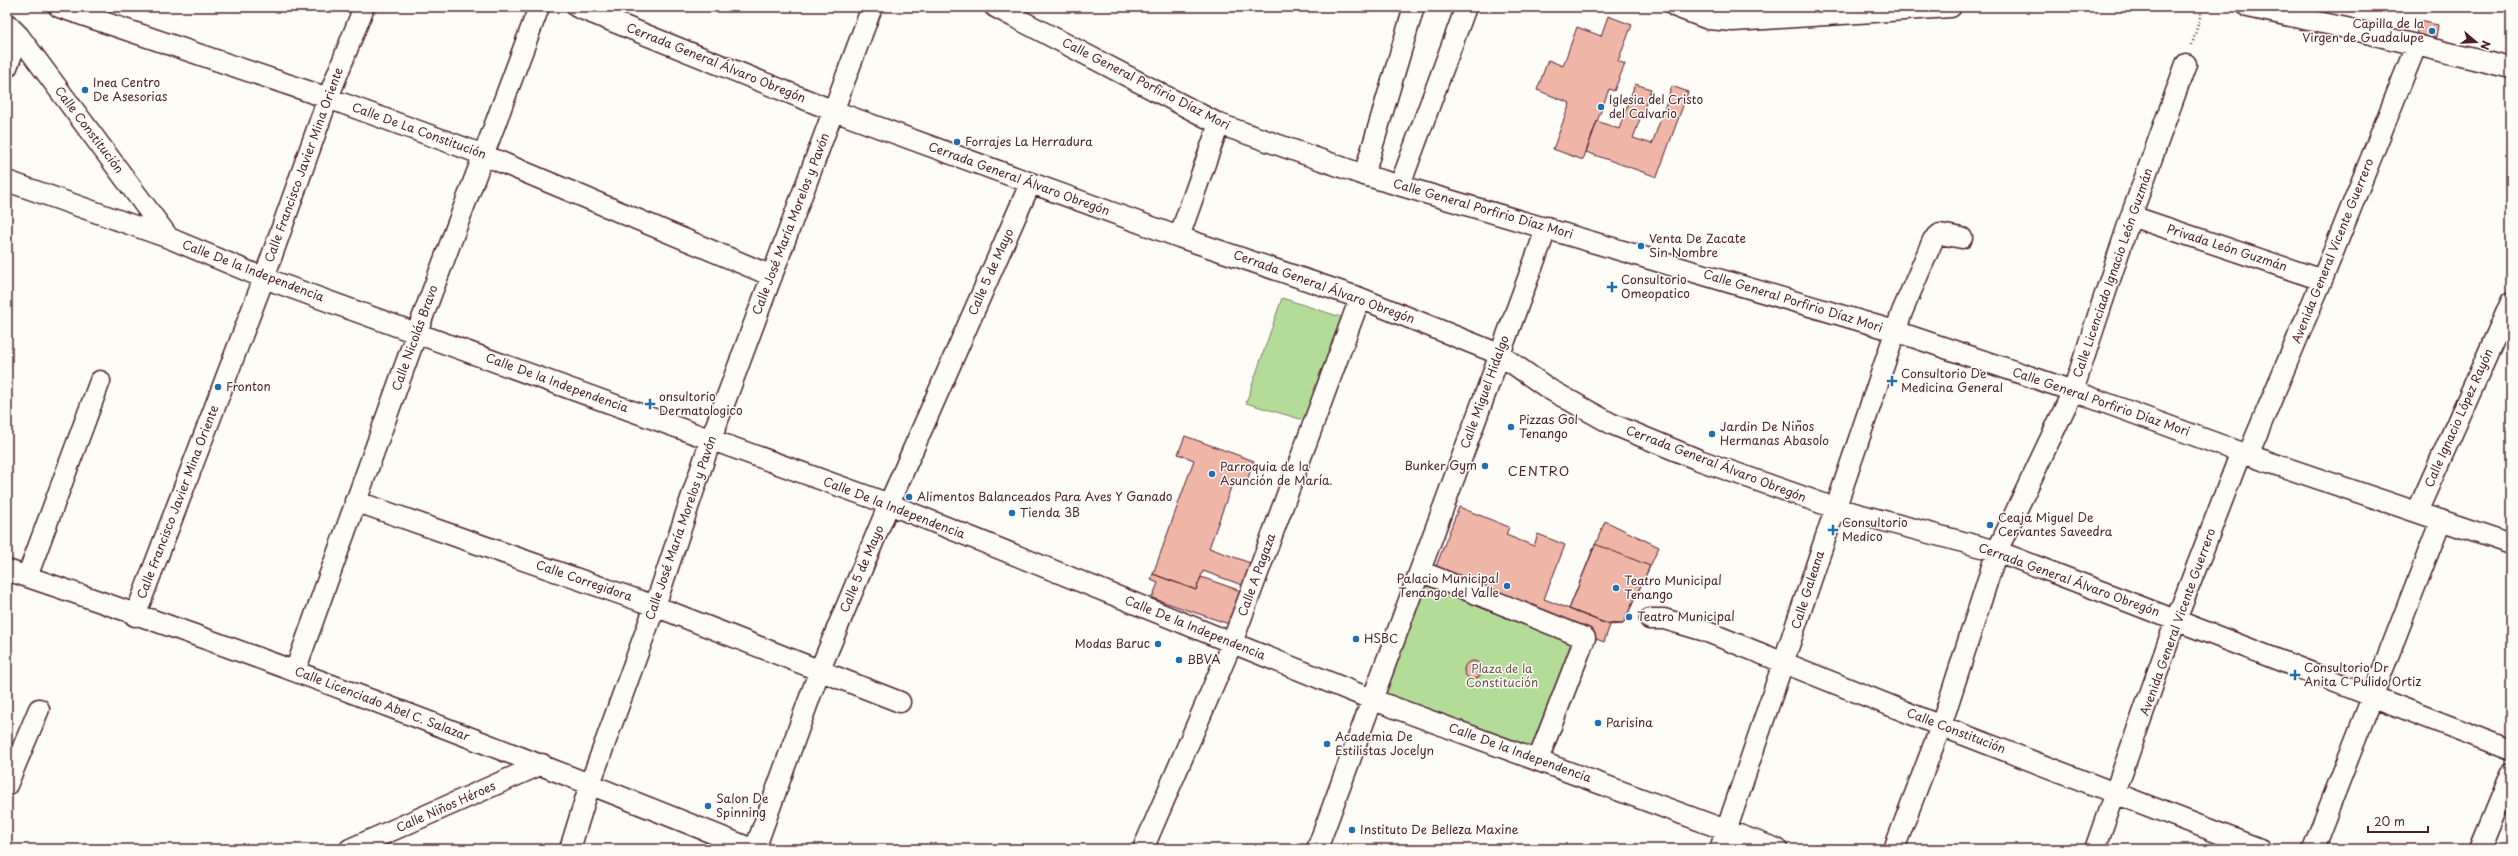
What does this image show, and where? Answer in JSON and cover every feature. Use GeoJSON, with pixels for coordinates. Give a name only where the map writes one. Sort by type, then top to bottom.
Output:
{"type":"FeatureCollection","features":[{"type":"Feature","properties":{"kind":"street","name":"Calle De La Constitución"},"geometry":{"type":"LineString","coordinates":[[59,7],[328,98],[484,154],[772,276]]}},
{"type":"Feature","properties":{"kind":"street","name":"Calle Francisco Javier Mina Oriente"},"geometry":{"type":"LineString","coordinates":[[135,616],[264,278],[328,98],[364,7]]}},
{"type":"Feature","properties":{"kind":"street","name":"Calle Nicolás Bravo"},"geometry":{"type":"LineString","coordinates":[[295,670],[417,332],[539,7]]}},
{"type":"Feature","properties":{"kind":"street","name":"Cerrada General Álvaro Obregón"},"geometry":{"type":"LineString","coordinates":[[577,7],[834,111],[1030,184],[1179,237],[1360,298],[1499,354],[1549,389],[1612,424],[1699,460],[1835,508],[1998,551],[2511,750]]}},
{"type":"Feature","properties":{"kind":"street","name":"Calle José María Morelos y Pavón"},"geometry":{"type":"LineString","coordinates":[[570,849],[590,784],[655,606],[711,439],[872,7]]}},
{"type":"Feature","properties":{"kind":"street","name":"Calle General Porfirio Díaz Mori"},"geometry":{"type":"LineString","coordinates":[[995,7],[1219,124],[1364,175],[1547,227],[1895,331],[2073,391],[2245,454],[2511,544]]}},
{"type":"Feature","properties":{"kind":"street"},"geometry":{"type":"LineString","coordinates":[[1364,175],[1414,7]]}},
{"type":"Feature","properties":{"kind":"street"},"geometry":{"type":"LineString","coordinates":[[1400,185],[1466,7]]}},
{"type":"Feature","properties":{"kind":"street"},"geometry":{"type":"LineString","coordinates":[[1676,7],[1708,19],[1733,21],[1897,8],[1951,7]]}},
{"type":"Feature","properties":{"kind":"street"},"geometry":{"type":"LineString","coordinates":[[2248,7],[2346,28],[2511,68]]}},
{"type":"Feature","properties":{"kind":"street"},"geometry":{"type":"LineString","coordinates":[[7,67],[13,30]]}},
{"type":"Feature","properties":{"kind":"street","name":"Calle Constitución"},"geometry":{"type":"LineString","coordinates":[[13,30],[169,238]]}},
{"type":"Feature","properties":{"kind":"street","name":"Avenida General Vicente Guerrero"},"geometry":{"type":"LineString","coordinates":[[2096,849],[2117,793],[2176,620],[2245,454],[2322,280],[2416,46]]}},
{"type":"Feature","properties":{"kind":"street","name":"Calle Licenciado Ignacio León Guzmán"},"geometry":{"type":"LineString","coordinates":[[1894,849],[1941,726],[1998,551],[2073,391],[2131,216],[2186,64]]}},
{"type":"Feature","properties":{"kind":"street"},"geometry":{"type":"LineString","coordinates":[[1179,237],[1219,124]]}},
{"type":"Feature","properties":{"kind":"street","name":"Calle De la Independencia"},"geometry":{"type":"LineString","coordinates":[[7,181],[169,238],[264,278],[417,332],[889,504],[1371,699],[1777,849]]}},
{"type":"Feature","properties":{"kind":"street","name":"Calle 5 de Mayo"},"geometry":{"type":"LineString","coordinates":[[753,849],[819,672],[889,504],[1030,184]]}},
{"type":"Feature","properties":{"kind":"street","name":"Privada León Guzmán"},"geometry":{"type":"LineString","coordinates":[[2131,216],[2322,280]]}},
{"type":"Feature","properties":{"kind":"street","name":"Calle Miguel Hidalgo"},"geometry":{"type":"LineString","coordinates":[[1317,849],[1371,699],[1547,227]]}},
{"type":"Feature","properties":{"kind":"street","name":"Calle Galeana"},"geometry":{"type":"LineString","coordinates":[[1720,849],[1895,331],[1933,240],[1940,234],[1962,238]]}},
{"type":"Feature","properties":{"kind":"street","name":"Calle A Pagaza"},"geometry":{"type":"LineString","coordinates":[[1143,849],[1232,643],[1360,298]]}},
{"type":"Feature","properties":{"kind":"street","name":"Calle Ignacio López Rayón"},"geometry":{"type":"LineString","coordinates":[[2417,512],[2511,302]]}},
{"type":"Feature","properties":{"kind":"street"},"geometry":{"type":"LineString","coordinates":[[27,577],[100,381]]}},
{"type":"Feature","properties":{"kind":"street","name":"Calle Corregidora"},"geometry":{"type":"LineString","coordinates":[[355,501],[655,606],[819,672],[900,702]]}},
{"type":"Feature","properties":{"kind":"street"},"geometry":{"type":"LineString","coordinates":[[2313,849],[2441,520]]}},
{"type":"Feature","properties":{"kind":"street","name":"Calle Licenciado Abel C. Salazar"},"geometry":{"type":"LineString","coordinates":[[7,570],[135,616],[295,670],[542,764],[753,849]]}},
{"type":"Feature","properties":{"kind":"street"},"geometry":{"type":"LineString","coordinates":[[1420,571],[1585,638],[1538,760]]}},
{"type":"Feature","properties":{"kind":"street","name":"Calle Constitución"},"geometry":{"type":"LineString","coordinates":[[1650,619],[1664,618],[1676,621],[1784,662],[1941,726],[2260,849]]}},
{"type":"Feature","properties":{"kind":"street"},"geometry":{"type":"LineString","coordinates":[[7,785],[39,709]]}},
{"type":"Feature","properties":{"kind":"street","name":"Calle Niños Héroes"},"geometry":{"type":"LineString","coordinates":[[350,849],[542,764]]}},
{"type":"Feature","properties":{"kind":"street"},"geometry":{"type":"LineString","coordinates":[[2480,849],[2511,774]]}},
{"type":"Feature","properties":{"kind":"path"},"geometry":{"type":"LineString","coordinates":[[2186,64],[2203,7]]}},
{"type":"Feature","properties":{"kind":"green space"},"geometry":{"type":"Polygon","coordinates":[[[1282,298],[1347,319],[1307,421],[1246,403],[1282,298]]]}},
{"type":"Feature","properties":{"kind":"green space","name":"Plaza de la Constitución"},"geometry":{"type":"Polygon","coordinates":[[[1427,583],[1580,641],[1537,753],[1385,695],[1427,583]]]}},
{"type":"Feature","properties":{"kind":"building"},"geometry":{"type":"Polygon","coordinates":[[[1608,16],[1632,25],[1618,61],[1625,64],[1614,91],[1609,89],[1583,160],[1553,149],[1570,103],[1537,90],[1548,60],[1563,66],[1577,27],[1601,36],[1608,16]]]}},
{"type":"Feature","properties":{"kind":"building"},"geometry":{"type":"Polygon","coordinates":[[[2419,21],[2438,25],[2435,44],[2415,40],[2419,21]]]}},
{"type":"Feature","properties":{"kind":"building"},"geometry":{"type":"Polygon","coordinates":[[[1635,84],[1651,89],[1633,138],[1652,144],[1672,86],[1688,92],[1657,177],[1586,152],[1597,121],[1619,129],[1635,84]]]}},
{"type":"Feature","properties":{"kind":"building"},"geometry":{"type":"Polygon","coordinates":[[[1185,436],[1254,461],[1246,484],[1234,479],[1209,548],[1253,564],[1245,586],[1203,571],[1196,590],[1153,574],[1194,460],[1178,454],[1185,436]]]}},
{"type":"Feature","properties":{"kind":"building","name":"Palacio Municipal Tenango del Valle"},"geometry":{"type":"Polygon","coordinates":[[[1459,507],[1509,527],[1506,535],[1534,546],[1538,534],[1565,545],[1544,599],[1610,625],[1604,642],[1433,574],[1459,507]]]}},
{"type":"Feature","properties":{"kind":"building"},"geometry":{"type":"Polygon","coordinates":[[[1605,521],[1659,547],[1623,624],[1604,623],[1569,609],[1605,521]]]}},
{"type":"Feature","properties":{"kind":"building"},"geometry":{"type":"Polygon","coordinates":[[[1595,544],[1650,566],[1623,624],[1610,625],[1569,609],[1595,544]]]}},
{"type":"Feature","properties":{"kind":"building"},"geometry":{"type":"Polygon","coordinates":[[[1153,574],[1196,590],[1201,577],[1241,591],[1232,625],[1152,598],[1158,583],[1151,580],[1153,574]]]}},
{"type":"Feature","properties":{"kind":"building"},"geometry":{"type":"Polygon","coordinates":[[[1469,661],[1477,661],[1482,666],[1480,677],[1477,679],[1469,679],[1464,674],[1464,666],[1469,661]]]}},
{"type":"Feature","properties":{"kind":"place","name":"Capilla de la Virgen de Guadalupe"},"geometry":{"type":"Point","coordinates":[2432,31]}},
{"type":"Feature","properties":{"kind":"place","name":"Inea Centro De Asesorias"},"geometry":{"type":"Point","coordinates":[85,90]}},
{"type":"Feature","properties":{"kind":"place","name":"Iglesia del Cristo del Calvario"},"geometry":{"type":"Point","coordinates":[1601,107]}},
{"type":"Feature","properties":{"kind":"place","name":"Forrajes La Herradura"},"geometry":{"type":"Point","coordinates":[957,142]}},
{"type":"Feature","properties":{"kind":"place","name":"Venta De Zacate Sin Nombre"},"geometry":{"type":"Point","coordinates":[1641,246]}},
{"type":"Feature","properties":{"kind":"place","name":"Consultorio Omeopatico"},"geometry":{"type":"Point","coordinates":[1612,287]}},
{"type":"Feature","properties":{"kind":"place","name":"Consultorio De Medicina General"},"geometry":{"type":"Point","coordinates":[1892,381]}},
{"type":"Feature","properties":{"kind":"place","name":"Fronton"},"geometry":{"type":"Point","coordinates":[218,387]}},
{"type":"Feature","properties":{"kind":"place","name":"onsultorio Dermatologico"},"geometry":{"type":"Point","coordinates":[650,404]}},
{"type":"Feature","properties":{"kind":"place","name":"Pizzas Gol Tenango"},"geometry":{"type":"Point","coordinates":[1511,427]}},
{"type":"Feature","properties":{"kind":"place","name":"Jardin De Niños Hermanas Abasolo"},"geometry":{"type":"Point","coordinates":[1712,434]}},
{"type":"Feature","properties":{"kind":"place","name":"Bunker Gym"},"geometry":{"type":"Point","coordinates":[1485,466]}},
{"type":"Feature","properties":{"kind":"place","name":"Parroquia de la Asunción de María."},"geometry":{"type":"Point","coordinates":[1212,474]}},
{"type":"Feature","properties":{"kind":"place","name":"Alimentos Balanceados Para Aves Y Ganado"},"geometry":{"type":"Point","coordinates":[909,497]}},
{"type":"Feature","properties":{"kind":"place","name":"Tienda 3B"},"geometry":{"type":"Point","coordinates":[1012,513]}},
{"type":"Feature","properties":{"kind":"place","name":"Ceaja Miguel De Cervantes Saveedra"},"geometry":{"type":"Point","coordinates":[1990,525]}},
{"type":"Feature","properties":{"kind":"place","name":"Consultorio Medico"},"geometry":{"type":"Point","coordinates":[1833,530]}},
{"type":"Feature","properties":{"kind":"place","name":"Palacio Municipal Tenango del Valle"},"geometry":{"type":"Point","coordinates":[1507,586]}},
{"type":"Feature","properties":{"kind":"place","name":"Teatro Municipal Tenango"},"geometry":{"type":"Point","coordinates":[1616,588]}},
{"type":"Feature","properties":{"kind":"place","name":"Teatro Municipal"},"geometry":{"type":"Point","coordinates":[1629,617]}},
{"type":"Feature","properties":{"kind":"place","name":"HSBC"},"geometry":{"type":"Point","coordinates":[1356,639]}},
{"type":"Feature","properties":{"kind":"place","name":"Modas Baruc"},"geometry":{"type":"Point","coordinates":[1158,644]}},
{"type":"Feature","properties":{"kind":"place","name":"BBVA"},"geometry":{"type":"Point","coordinates":[1179,660]}},
{"type":"Feature","properties":{"kind":"place","name":"Consultorio Dr Anita C Pulido Ortiz"},"geometry":{"type":"Point","coordinates":[2295,675]}},
{"type":"Feature","properties":{"kind":"place","name":"Parisina"},"geometry":{"type":"Point","coordinates":[1598,723]}},
{"type":"Feature","properties":{"kind":"place","name":"Academia De Estilistas Jocelyn"},"geometry":{"type":"Point","coordinates":[1327,744]}},
{"type":"Feature","properties":{"kind":"place","name":"Salon De Spinning"},"geometry":{"type":"Point","coordinates":[708,806]}},
{"type":"Feature","properties":{"kind":"place","name":"Instituto De Belleza Maxine"},"geometry":{"type":"Point","coordinates":[1352,830]}},
{"type":"Feature","properties":{"kind":"district","name":"CENTRO"},"geometry":{"type":"Point","coordinates":[1539,471]}}]}
